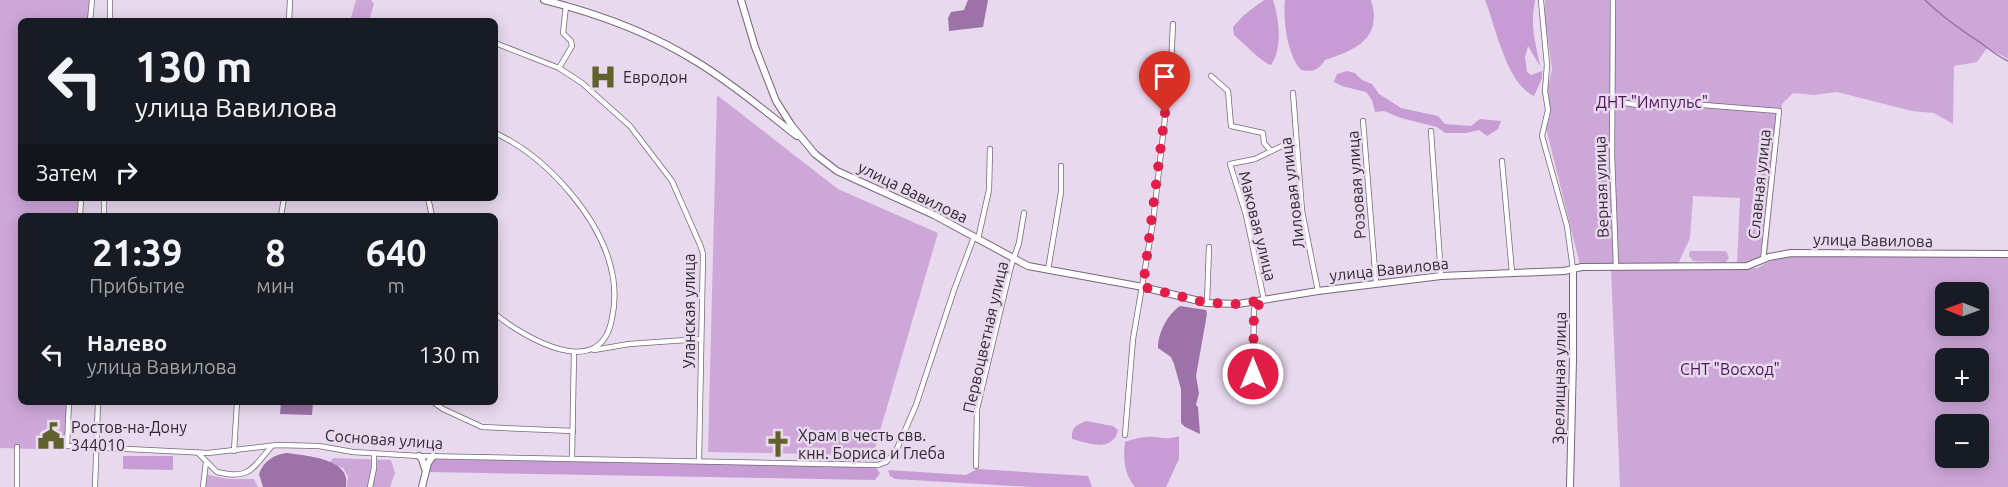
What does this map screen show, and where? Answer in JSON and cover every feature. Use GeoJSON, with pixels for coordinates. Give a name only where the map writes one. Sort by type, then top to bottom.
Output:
{"type":"FeatureCollection","features":[{"type":"Feature","properties":{"kind":"street"},"geometry":{"type":"LineString","coordinates":[[90,18],[92,0]]}},
{"type":"Feature","properties":{"kind":"street"},"geometry":{"type":"LineString","coordinates":[[110,0],[110,18]]}},
{"type":"Feature","properties":{"kind":"street"},"geometry":{"type":"LineString","coordinates":[[289,18],[290,0]]}},
{"type":"Feature","properties":{"kind":"street","name":"улица Вавилова"},"geometry":{"type":"LineString","coordinates":[[544,0],[626,27],[697,62],[807,144]]}},
{"type":"Feature","properties":{"kind":"street","name":"улица Вавилова"},"geometry":{"type":"LineString","coordinates":[[741,0],[755,47],[776,101],[792,126],[815,154],[837,171],[934,215],[1028,266],[1143,287],[1207,303],[1238,304],[1318,291],[1441,276],[1616,266],[1747,266],[1781,254],[1802,252],[2008,254]]}},
{"type":"Feature","properties":{"kind":"street","name":"Верная улица"},"geometry":{"type":"LineString","coordinates":[[1613,0],[1612,155],[1616,266]]}},
{"type":"Feature","properties":{"kind":"street"},"geometry":{"type":"LineString","coordinates":[[1541,1],[1547,65],[1545,91],[1548,110],[1542,136],[1568,226],[1573,269]]}},
{"type":"Feature","properties":{"kind":"street"},"geometry":{"type":"LineString","coordinates":[[559,68],[572,46],[571,41],[563,33],[566,6]]}},
{"type":"Feature","properties":{"kind":"street"},"geometry":{"type":"LineString","coordinates":[[1125,435],[1133,339],[1143,287],[1167,101],[1173,24]]}},
{"type":"Feature","properties":{"kind":"street","name":"Уланская улица"},"geometry":{"type":"LineString","coordinates":[[498,44],[559,68],[582,83],[630,126],[672,181],[701,247],[702,339],[699,460]]}},
{"type":"Feature","properties":{"kind":"street"},"geometry":{"type":"LineString","coordinates":[[1211,76],[1228,91],[1232,126],[1263,133],[1264,142],[1271,151]]}},
{"type":"Feature","properties":{"kind":"street","name":"Лиловая улица"},"geometry":{"type":"LineString","coordinates":[[1293,93],[1302,211],[1318,291]]}},
{"type":"Feature","properties":{"kind":"street","name":"Славная улица"},"geometry":{"type":"LineString","coordinates":[[1613,101],[1650,107],[1703,105],[1779,111],[1763,260]]}},
{"type":"Feature","properties":{"kind":"street","name":"Розовая улица"},"geometry":{"type":"LineString","coordinates":[[1363,121],[1376,283]]}},
{"type":"Feature","properties":{"kind":"street"},"geometry":{"type":"LineString","coordinates":[[1431,131],[1441,276]]}},
{"type":"Feature","properties":{"kind":"street"},"geometry":{"type":"LineString","coordinates":[[498,134],[541,164],[571,195],[591,222],[606,256],[613,278],[612,320],[604,341],[586,351]]}},
{"type":"Feature","properties":{"kind":"street","name":"Маковая улица"},"geometry":{"type":"LineString","coordinates":[[1264,300],[1246,215],[1230,164],[1255,159],[1284,145],[1297,143]]}},
{"type":"Feature","properties":{"kind":"street"},"geometry":{"type":"LineString","coordinates":[[976,238],[989,190],[990,149]]}},
{"type":"Feature","properties":{"kind":"street"},"geometry":{"type":"LineString","coordinates":[[1502,161],[1512,273]]}},
{"type":"Feature","properties":{"kind":"street"},"geometry":{"type":"LineString","coordinates":[[1048,271],[1061,192],[1061,166]]}},
{"type":"Feature","properties":{"kind":"street","name":"Первоцветная улица"},"geometry":{"type":"LineString","coordinates":[[976,466],[977,409],[1011,266],[1015,259],[1024,213]]}},
{"type":"Feature","properties":{"kind":"street","name":"Сосновая улица"},"geometry":{"type":"LineString","coordinates":[[69,405],[67,446],[208,453],[271,447],[319,446],[374,454],[418,456],[699,460],[869,466],[883,464],[896,451],[916,405],[954,290],[976,238]]}},
{"type":"Feature","properties":{"kind":"street"},"geometry":{"type":"LineString","coordinates":[[1207,303],[1209,247]]}},
{"type":"Feature","properties":{"kind":"street","name":"Зрелищная улица"},"geometry":{"type":"LineString","coordinates":[[1570,487],[1573,269]]}},
{"type":"Feature","properties":{"kind":"street"},"geometry":{"type":"LineString","coordinates":[[1253,374],[1254,309],[1264,300]]}},
{"type":"Feature","properties":{"kind":"street"},"geometry":{"type":"LineString","coordinates":[[498,316],[534,340],[574,352],[629,344],[702,339]]}},
{"type":"Feature","properties":{"kind":"street"},"geometry":{"type":"LineString","coordinates":[[572,458],[574,352]]}},
{"type":"Feature","properties":{"kind":"street"},"geometry":{"type":"LineString","coordinates":[[95,487],[98,405]]}},
{"type":"Feature","properties":{"kind":"street"},"geometry":{"type":"LineString","coordinates":[[234,451],[237,405]]}},
{"type":"Feature","properties":{"kind":"street"},"geometry":{"type":"LineString","coordinates":[[437,405],[482,427],[573,431]]}},
{"type":"Feature","properties":{"kind":"street"},"geometry":{"type":"LineString","coordinates":[[16,487],[17,447]]}},
{"type":"Feature","properties":{"kind":"street"},"geometry":{"type":"LineString","coordinates":[[198,452],[217,472],[242,474],[249,472],[271,447]]}},
{"type":"Feature","properties":{"kind":"street"},"geometry":{"type":"LineString","coordinates":[[203,487],[208,453]]}},
{"type":"Feature","properties":{"kind":"street"},"geometry":{"type":"LineString","coordinates":[[370,487],[374,454]]}},
{"type":"Feature","properties":{"kind":"street"},"geometry":{"type":"LineString","coordinates":[[418,456],[422,459],[425,472]]}},
{"type":"Feature","properties":{"kind":"street"},"geometry":{"type":"LineString","coordinates":[[422,487],[428,463],[433,456]]}},
{"type":"Feature","properties":{"kind":"green space"},"geometry":{"type":"Polygon","coordinates":[[[0,0],[90,0],[89,18],[18,18],[18,201],[78,201],[77,213],[18,213],[18,405],[67,405],[64,450],[0,448],[0,0]]]}},
{"type":"Feature","properties":{"kind":"green space"},"geometry":{"type":"Polygon","coordinates":[[[356,0],[371,0],[374,4],[370,18],[351,18],[356,0]]]}},
{"type":"Feature","properties":{"kind":"green space","name":"ДНТ \"Импульс\""},"geometry":{"type":"Polygon","coordinates":[[[1545,0],[2008,0],[2008,59],[1987,48],[1977,62],[1954,66],[1953,124],[1934,113],[1912,111],[1837,92],[1814,95],[1793,93],[1782,104],[1767,259],[1756,265],[1737,264],[1740,198],[1693,196],[1690,238],[1678,264],[1580,265],[1546,128],[1550,116],[1548,87],[1552,69],[1545,19],[1545,0]]]}},
{"type":"Feature","properties":{"kind":"green space"},"geometry":{"type":"Polygon","coordinates":[[[717,95],[838,189],[938,233],[873,455],[708,452],[717,95]]]}},
{"type":"Feature","properties":{"kind":"green space"},"geometry":{"type":"Polygon","coordinates":[[[1690,251],[1726,251],[1729,258],[1726,262],[1693,261],[1689,256],[1690,251]]]}},
{"type":"Feature","properties":{"kind":"green space","name":"СНТ \"Восход\""},"geometry":{"type":"Polygon","coordinates":[[[1785,255],[2008,257],[2008,487],[1620,487],[1611,269],[1758,268],[1785,255]]]}},
{"type":"Feature","properties":{"kind":"green space"},"geometry":{"type":"Polygon","coordinates":[[[333,458],[391,460],[395,473],[390,487],[347,487],[348,476],[343,468],[330,463],[333,458]]]}},
{"type":"Feature","properties":{"kind":"green space"},"geometry":{"type":"Polygon","coordinates":[[[204,474],[228,479],[254,479],[258,487],[201,487],[204,474]]]}},
{"type":"Feature","properties":{"kind":"shaded area"},"geometry":{"type":"Polygon","coordinates":[[[968,0],[988,0],[983,27],[949,31],[948,18],[951,12],[964,10],[968,0]]]}},
{"type":"Feature","properties":{"kind":"shaded area"},"geometry":{"type":"Polygon","coordinates":[[[1264,0],[1273,0],[1278,24],[1277,50],[1271,65],[1234,35],[1233,27],[1244,15],[1264,0]]]}},
{"type":"Feature","properties":{"kind":"shaded area"},"geometry":{"type":"Polygon","coordinates":[[[1285,0],[1371,0],[1374,13],[1373,24],[1370,33],[1356,47],[1325,60],[1315,70],[1301,70],[1289,46],[1285,0]]]}},
{"type":"Feature","properties":{"kind":"shaded area"},"geometry":{"type":"Polygon","coordinates":[[[1485,0],[1535,0],[1533,26],[1540,66],[1528,46],[1525,57],[1527,72],[1531,75],[1542,71],[1542,78],[1534,96],[1524,89],[1509,67],[1485,0]]]}},
{"type":"Feature","properties":{"kind":"shaded area"},"geometry":{"type":"Polygon","coordinates":[[[1347,71],[1355,73],[1362,80],[1372,84],[1379,94],[1401,108],[1438,116],[1445,124],[1471,126],[1480,119],[1501,121],[1498,129],[1487,136],[1479,130],[1466,133],[1445,133],[1437,127],[1384,111],[1375,112],[1372,100],[1366,92],[1334,82],[1337,74],[1347,71]]]}},
{"type":"Feature","properties":{"kind":"shaded area"},"geometry":{"type":"Polygon","coordinates":[[[1180,306],[1206,310],[1207,314],[1196,376],[1199,393],[1196,405],[1200,434],[1181,423],[1181,389],[1174,364],[1171,357],[1158,348],[1164,325],[1180,306]]]}},
{"type":"Feature","properties":{"kind":"shaded area"},"geometry":{"type":"Polygon","coordinates":[[[281,405],[313,405],[312,415],[280,414],[281,405]]]}},
{"type":"Feature","properties":{"kind":"shaded area"},"geometry":{"type":"Polygon","coordinates":[[[1086,421],[1113,426],[1118,430],[1111,442],[1105,444],[1092,444],[1072,439],[1075,427],[1086,421]]]}},
{"type":"Feature","properties":{"kind":"shaded area"},"geometry":{"type":"Polygon","coordinates":[[[1179,436],[1179,459],[1166,487],[1135,487],[1125,466],[1125,442],[1144,437],[1179,436]]]}},
{"type":"Feature","properties":{"kind":"shaded area"},"geometry":{"type":"Polygon","coordinates":[[[287,453],[316,457],[335,464],[346,477],[346,487],[263,487],[259,474],[263,466],[273,457],[287,453]]]}},
{"type":"Feature","properties":{"kind":"shaded area"},"geometry":{"type":"Polygon","coordinates":[[[123,456],[173,456],[173,470],[123,469],[123,456]]]}},
{"type":"Feature","properties":{"kind":"shaded area"},"geometry":{"type":"Polygon","coordinates":[[[431,459],[875,466],[880,473],[875,480],[429,472],[431,459]]]}},
{"type":"Feature","properties":{"kind":"shaded area"},"geometry":{"type":"Polygon","coordinates":[[[977,469],[1088,476],[1092,487],[1033,487],[895,479],[890,476],[888,470],[966,475],[977,469]]]}},
{"type":"Feature","properties":{"kind":"waterway"},"geometry":{"type":"LineString","coordinates":[[1925,0],[1952,23],[2008,61]]}},
{"type":"Feature","properties":{"kind":"place","name":"Евродон"},"geometry":{"type":"Point","coordinates":[603,77]}},
{"type":"Feature","properties":{"kind":"place","name":"Ростов-на-Дону 344010"},"geometry":{"type":"Point","coordinates":[51,436]}},
{"type":"Feature","properties":{"kind":"place","name":"Храм в честь свв. кнн. Бориса и Глеба"},"geometry":{"type":"Point","coordinates":[778,444]}},
{"type":"Feature","properties":{"kind":"route"},"geometry":{"type":"LineString","coordinates":[[1165,113],[1143,287],[1207,303],[1238,304],[1264,300],[1254,309],[1253,374]]}}]}
